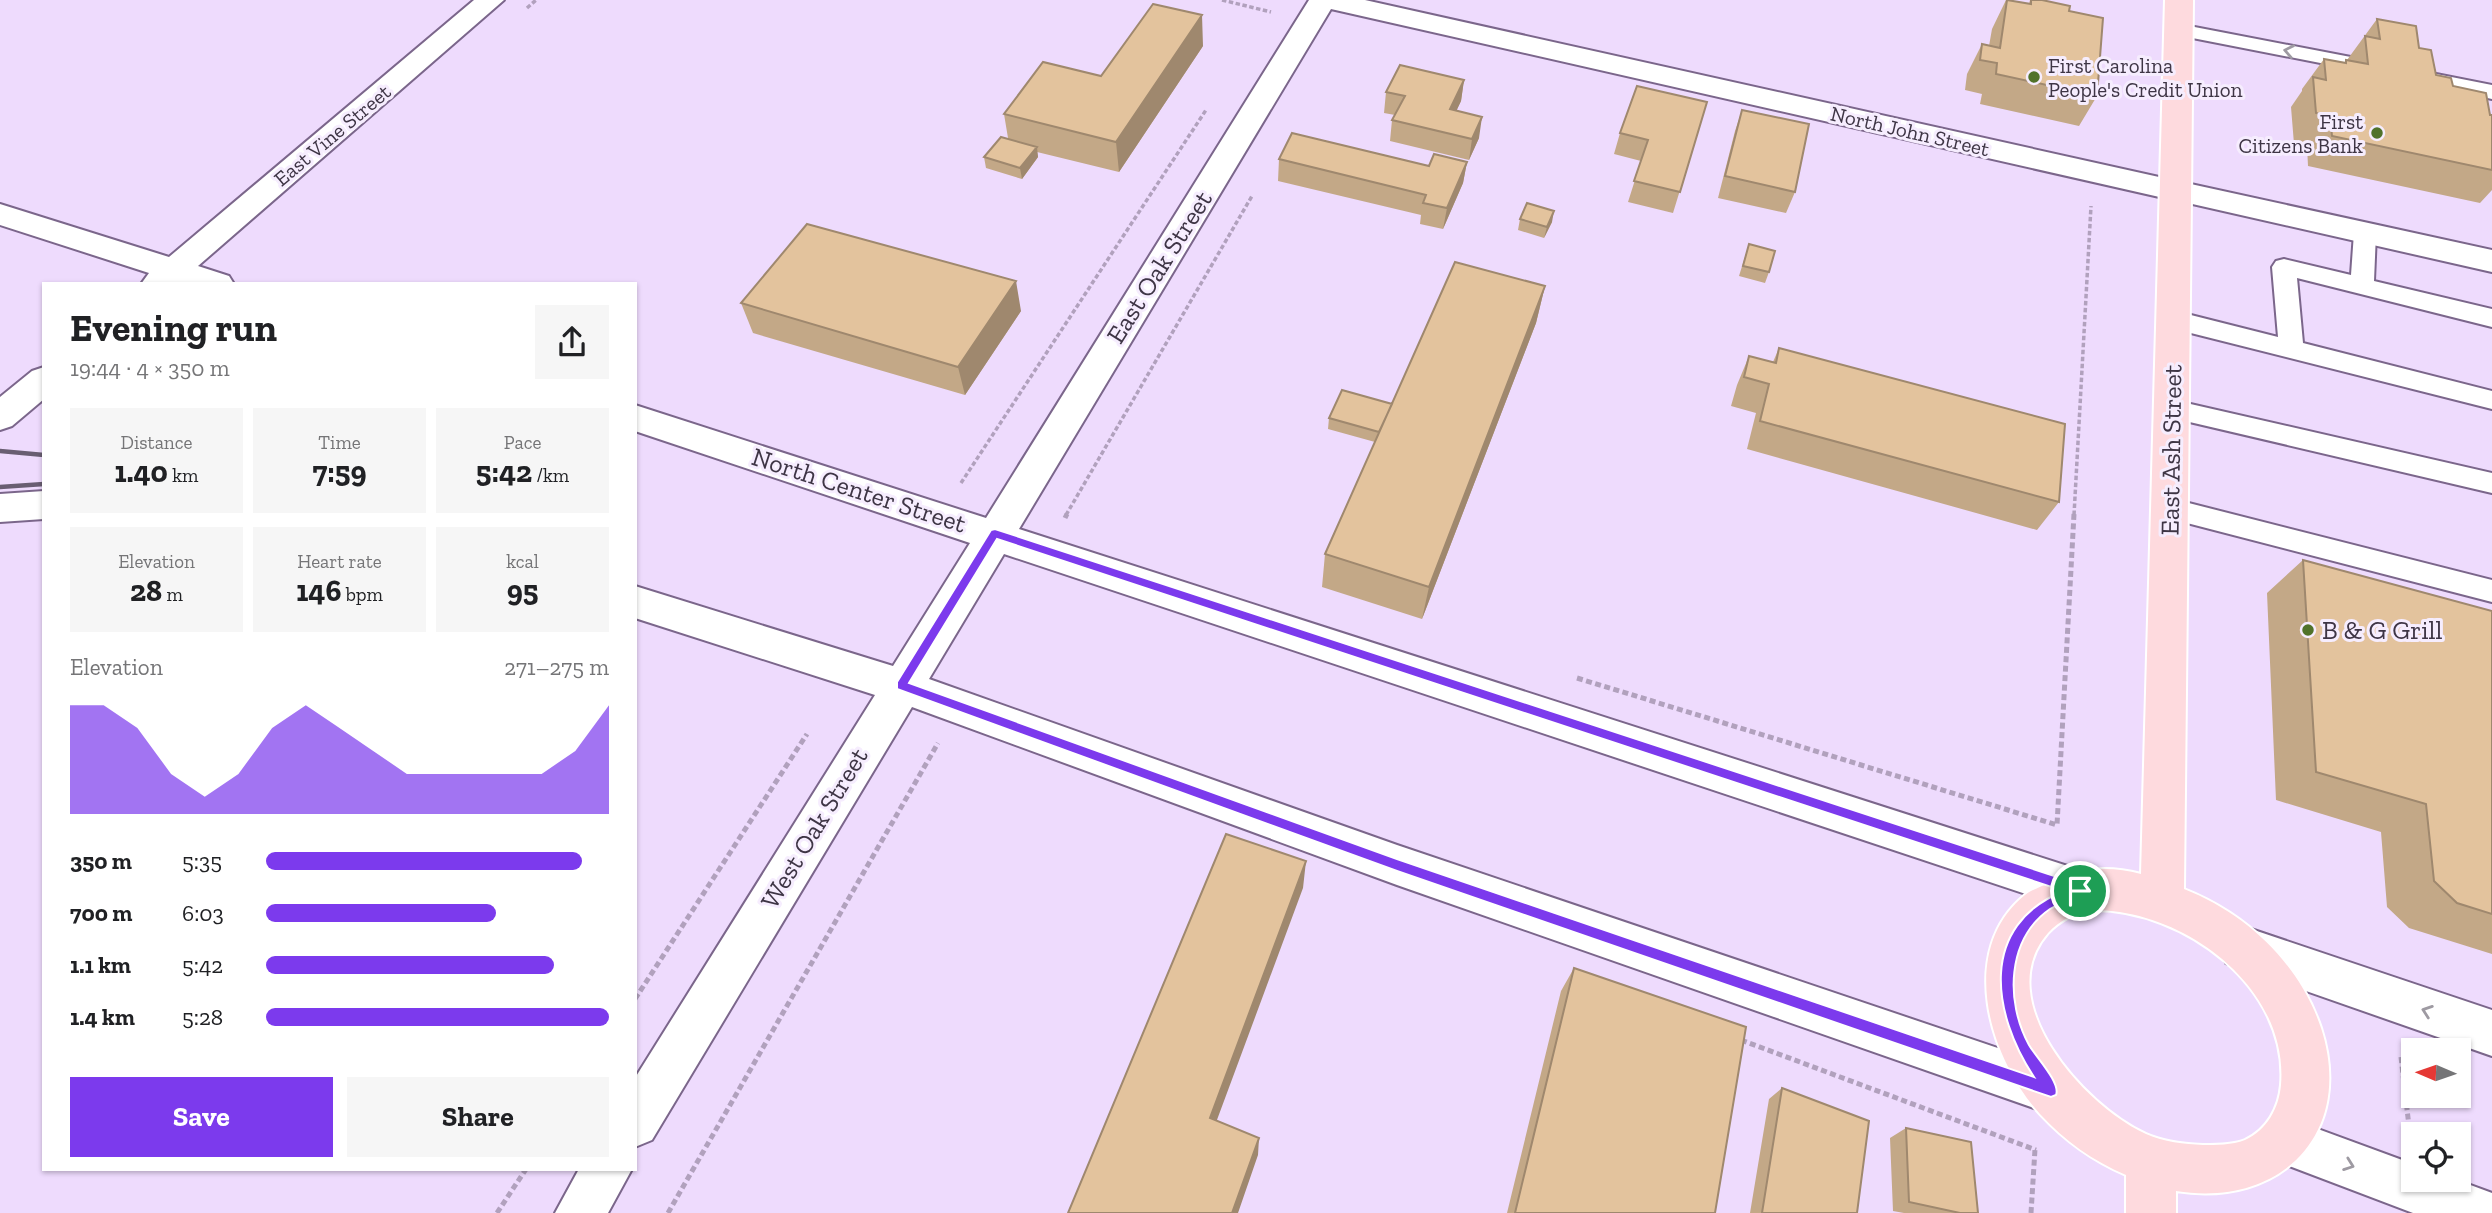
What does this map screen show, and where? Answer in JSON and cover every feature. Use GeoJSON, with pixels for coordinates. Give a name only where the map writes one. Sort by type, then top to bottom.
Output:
{"type":"FeatureCollection","features":[{"type":"Feature","properties":{"kind":"main road","name":"East Ash Street"},"geometry":{"type":"LineString","coordinates":[[2162,900],[2179,15]]}},
{"type":"Feature","properties":{"kind":"main road"},"geometry":{"type":"LineString","coordinates":[[2120,890],[2162,900],[2204,919],[2242,948],[2274,985],[2297,1026],[2306,1069],[2303,1109],[2285,1141],[2250,1165],[2204,1172],[2151,1161],[2114,1144],[2080,1119],[2051,1090],[2022,1047],[2008,1003],[2007,962],[2021,928],[2046,904],[2080,891],[2120,890]]}},
{"type":"Feature","properties":{"kind":"main road"},"geometry":{"type":"LineString","coordinates":[[2151,1161],[2151,1213]]}},
{"type":"Feature","properties":{"kind":"street","name":"East Vine Street"},"geometry":{"type":"LineString","coordinates":[[166,276],[490,0]]}},
{"type":"Feature","properties":{"kind":"street","name":"North John Street"},"geometry":{"type":"LineString","coordinates":[[1326,0],[2492,261]]}},
{"type":"Feature","properties":{"kind":"street","name":"East Oak Street"},"geometry":{"type":"LineString","coordinates":[[995,534],[1326,0]]}},
{"type":"Feature","properties":{"kind":"street"},"geometry":{"type":"LineString","coordinates":[[0,214],[166,276],[205,282]]}},
{"type":"Feature","properties":{"kind":"street"},"geometry":{"type":"LineString","coordinates":[[0,417],[42,382]]}},
{"type":"Feature","properties":{"kind":"street","name":"North Center Street"},"geometry":{"type":"LineString","coordinates":[[637,419],[2080,891]]}},
{"type":"Feature","properties":{"kind":"street"},"geometry":{"type":"LineString","coordinates":[[0,508],[42,505]]}},
{"type":"Feature","properties":{"kind":"street","name":"West Oak Street"},"geometry":{"type":"LineString","coordinates":[[637,1119],[995,534]]}},
{"type":"Feature","properties":{"kind":"street"},"geometry":{"type":"LineString","coordinates":[[637,603],[901,686],[1397,865],[2051,1090]]}},
{"type":"Feature","properties":{"kind":"street"},"geometry":{"type":"LineString","coordinates":[[2242,948],[2492,1033]]}},
{"type":"Feature","properties":{"kind":"street"},"geometry":{"type":"LineString","coordinates":[[2285,1141],[2480,1213]]}},
{"type":"Feature","properties":{"kind":"street"},"geometry":{"type":"LineString","coordinates":[[580,1213],[606,1171]]}},
{"type":"Feature","properties":{"kind":"lane"},"geometry":{"type":"LineString","coordinates":[[2179,15],[2356,64]]}},
{"type":"Feature","properties":{"kind":"lane"},"geometry":{"type":"LineString","coordinates":[[2394,72],[2492,92]]}},
{"type":"Feature","properties":{"kind":"lane"},"geometry":{"type":"LineString","coordinates":[[2362,287],[2365,233]]}},
{"type":"Feature","properties":{"kind":"lane"},"geometry":{"type":"LineString","coordinates":[[2291,349],[2284,267],[2492,318]]}},
{"type":"Feature","properties":{"kind":"lane"},"geometry":{"type":"LineString","coordinates":[[2175,320],[2492,400]]}},
{"type":"Feature","properties":{"kind":"lane"},"geometry":{"type":"LineString","coordinates":[[2173,409],[2492,483]]}},
{"type":"Feature","properties":{"kind":"lane"},"geometry":{"type":"LineString","coordinates":[[2169,509],[2492,591]]}},
{"type":"Feature","properties":{"kind":"path"},"geometry":{"type":"LineString","coordinates":[[1222,0],[1272,11],[1264,23]]}},
{"type":"Feature","properties":{"kind":"path"},"geometry":{"type":"LineString","coordinates":[[959,485],[1210,104]]}},
{"type":"Feature","properties":{"kind":"path"},"geometry":{"type":"LineString","coordinates":[[1063,521],[1258,187]]}},
{"type":"Feature","properties":{"kind":"path"},"geometry":{"type":"LineString","coordinates":[[2057,825],[2092,194]]}},
{"type":"Feature","properties":{"kind":"path"},"geometry":{"type":"LineString","coordinates":[[637,996],[807,734]]}},
{"type":"Feature","properties":{"kind":"path"},"geometry":{"type":"LineString","coordinates":[[668,1213],[939,741]]}},
{"type":"Feature","properties":{"kind":"path"},"geometry":{"type":"LineString","coordinates":[[2031,1213],[2036,1150],[2032,1137]]}},
{"type":"Feature","properties":{"kind":"path"},"geometry":{"type":"LineString","coordinates":[[497,1213],[525,1171]]}},
{"type":"Feature","properties":{"kind":"building"},"geometry":{"type":"Polygon","coordinates":[[[2007,0],[2031,4],[2031,0],[2042,0],[2070,6],[2069,11],[2103,18],[2097,96],[1996,74],[1997,63],[1980,60],[1982,44],[2000,48],[2007,0]]]}},
{"type":"Feature","properties":{"kind":"building"},"geometry":{"type":"Polygon","coordinates":[[[1153,4],[1202,15],[1116,142],[1004,114],[1043,62],[1101,76],[1153,4]]]}},
{"type":"Feature","properties":{"kind":"building"},"geometry":{"type":"Polygon","coordinates":[[[2377,19],[2416,26],[2419,48],[2431,50],[2436,75],[2451,78],[2453,86],[2486,93],[2492,115],[2492,170],[2332,136],[2330,116],[2316,113],[2313,77],[2326,80],[2324,59],[2368,64],[2365,36],[2380,39],[2377,19]]]}},
{"type":"Feature","properties":{"kind":"building"},"geometry":{"type":"Polygon","coordinates":[[[1400,65],[1464,80],[1450,109],[1482,117],[1472,139],[1392,120],[1405,96],[1386,92],[1400,65]]]}},
{"type":"Feature","properties":{"kind":"building"},"geometry":{"type":"Polygon","coordinates":[[[1637,86],[1707,102],[1680,192],[1634,181],[1648,140],[1620,133],[1637,86]]]}},
{"type":"Feature","properties":{"kind":"building"},"geometry":{"type":"Polygon","coordinates":[[[1742,110],[1809,124],[1795,192],[1725,176],[1742,110]]]}},
{"type":"Feature","properties":{"kind":"building"},"geometry":{"type":"Polygon","coordinates":[[[1292,133],[1429,166],[1434,154],[1467,162],[1447,208],[1423,203],[1426,195],[1279,159],[1292,133]]]}},
{"type":"Feature","properties":{"kind":"building"},"geometry":{"type":"Polygon","coordinates":[[[1001,137],[1037,147],[1020,168],[984,157],[1001,137]]]}},
{"type":"Feature","properties":{"kind":"building"},"geometry":{"type":"Polygon","coordinates":[[[1527,203],[1554,211],[1547,227],[1520,219],[1527,203]]]}},
{"type":"Feature","properties":{"kind":"building"},"geometry":{"type":"Polygon","coordinates":[[[807,224],[1016,281],[958,367],[741,303],[807,224]]]}},
{"type":"Feature","properties":{"kind":"building"},"geometry":{"type":"Polygon","coordinates":[[[1749,244],[1775,251],[1769,272],[1743,266],[1749,244]]]}},
{"type":"Feature","properties":{"kind":"building"},"geometry":{"type":"Polygon","coordinates":[[[1455,262],[1545,286],[1429,587],[1325,554],[1455,262]]]}},
{"type":"Feature","properties":{"kind":"building"},"geometry":{"type":"Polygon","coordinates":[[[1779,348],[2065,424],[2059,502],[1760,421],[1769,384],[1744,377],[1749,356],[1776,363],[1779,348]]]}},
{"type":"Feature","properties":{"kind":"building"},"geometry":{"type":"Polygon","coordinates":[[[1342,390],[1392,404],[1379,432],[1329,418],[1342,390]]]}},
{"type":"Feature","properties":{"kind":"building"},"geometry":{"type":"Polygon","coordinates":[[[2303,560],[2492,611],[2492,914],[2457,903],[2434,881],[2426,804],[2316,772],[2303,560]]]}},
{"type":"Feature","properties":{"kind":"building"},"geometry":{"type":"Polygon","coordinates":[[[1226,834],[1306,861],[1210,1118],[1259,1138],[1232,1213],[1068,1213],[1226,834]]]}},
{"type":"Feature","properties":{"kind":"building"},"geometry":{"type":"Polygon","coordinates":[[[1574,968],[1746,1027],[1715,1213],[1515,1213],[1574,968]]]}},
{"type":"Feature","properties":{"kind":"building"},"geometry":{"type":"Polygon","coordinates":[[[1782,1088],[1869,1121],[1857,1213],[1762,1213],[1782,1088]]]}},
{"type":"Feature","properties":{"kind":"building"},"geometry":{"type":"Polygon","coordinates":[[[1906,1128],[1971,1142],[1978,1213],[1960,1213],[1909,1202],[1906,1128]]]}},
{"type":"Feature","properties":{"kind":"railway"},"geometry":{"type":"LineString","coordinates":[[0,451],[42,455]]}},
{"type":"Feature","properties":{"kind":"railway"},"geometry":{"type":"LineString","coordinates":[[0,487],[42,484]]}},
{"type":"Feature","properties":{"kind":"place","name":"First Carolina People's Credit Union"},"geometry":{"type":"Point","coordinates":[2034,77]}},
{"type":"Feature","properties":{"kind":"place","name":"First Citizens Bank"},"geometry":{"type":"Point","coordinates":[2377,133]}},
{"type":"Feature","properties":{"kind":"place","name":"B & G Grill"},"geometry":{"type":"Point","coordinates":[2308,630]}},
{"type":"Feature","properties":{"kind":"route"},"geometry":{"type":"LineString","coordinates":[[995,534],[2080,891],[2046,904],[2021,928],[2007,962],[2008,1003],[2022,1047],[2051,1090],[1397,865],[901,686],[995,534]]}}]}
